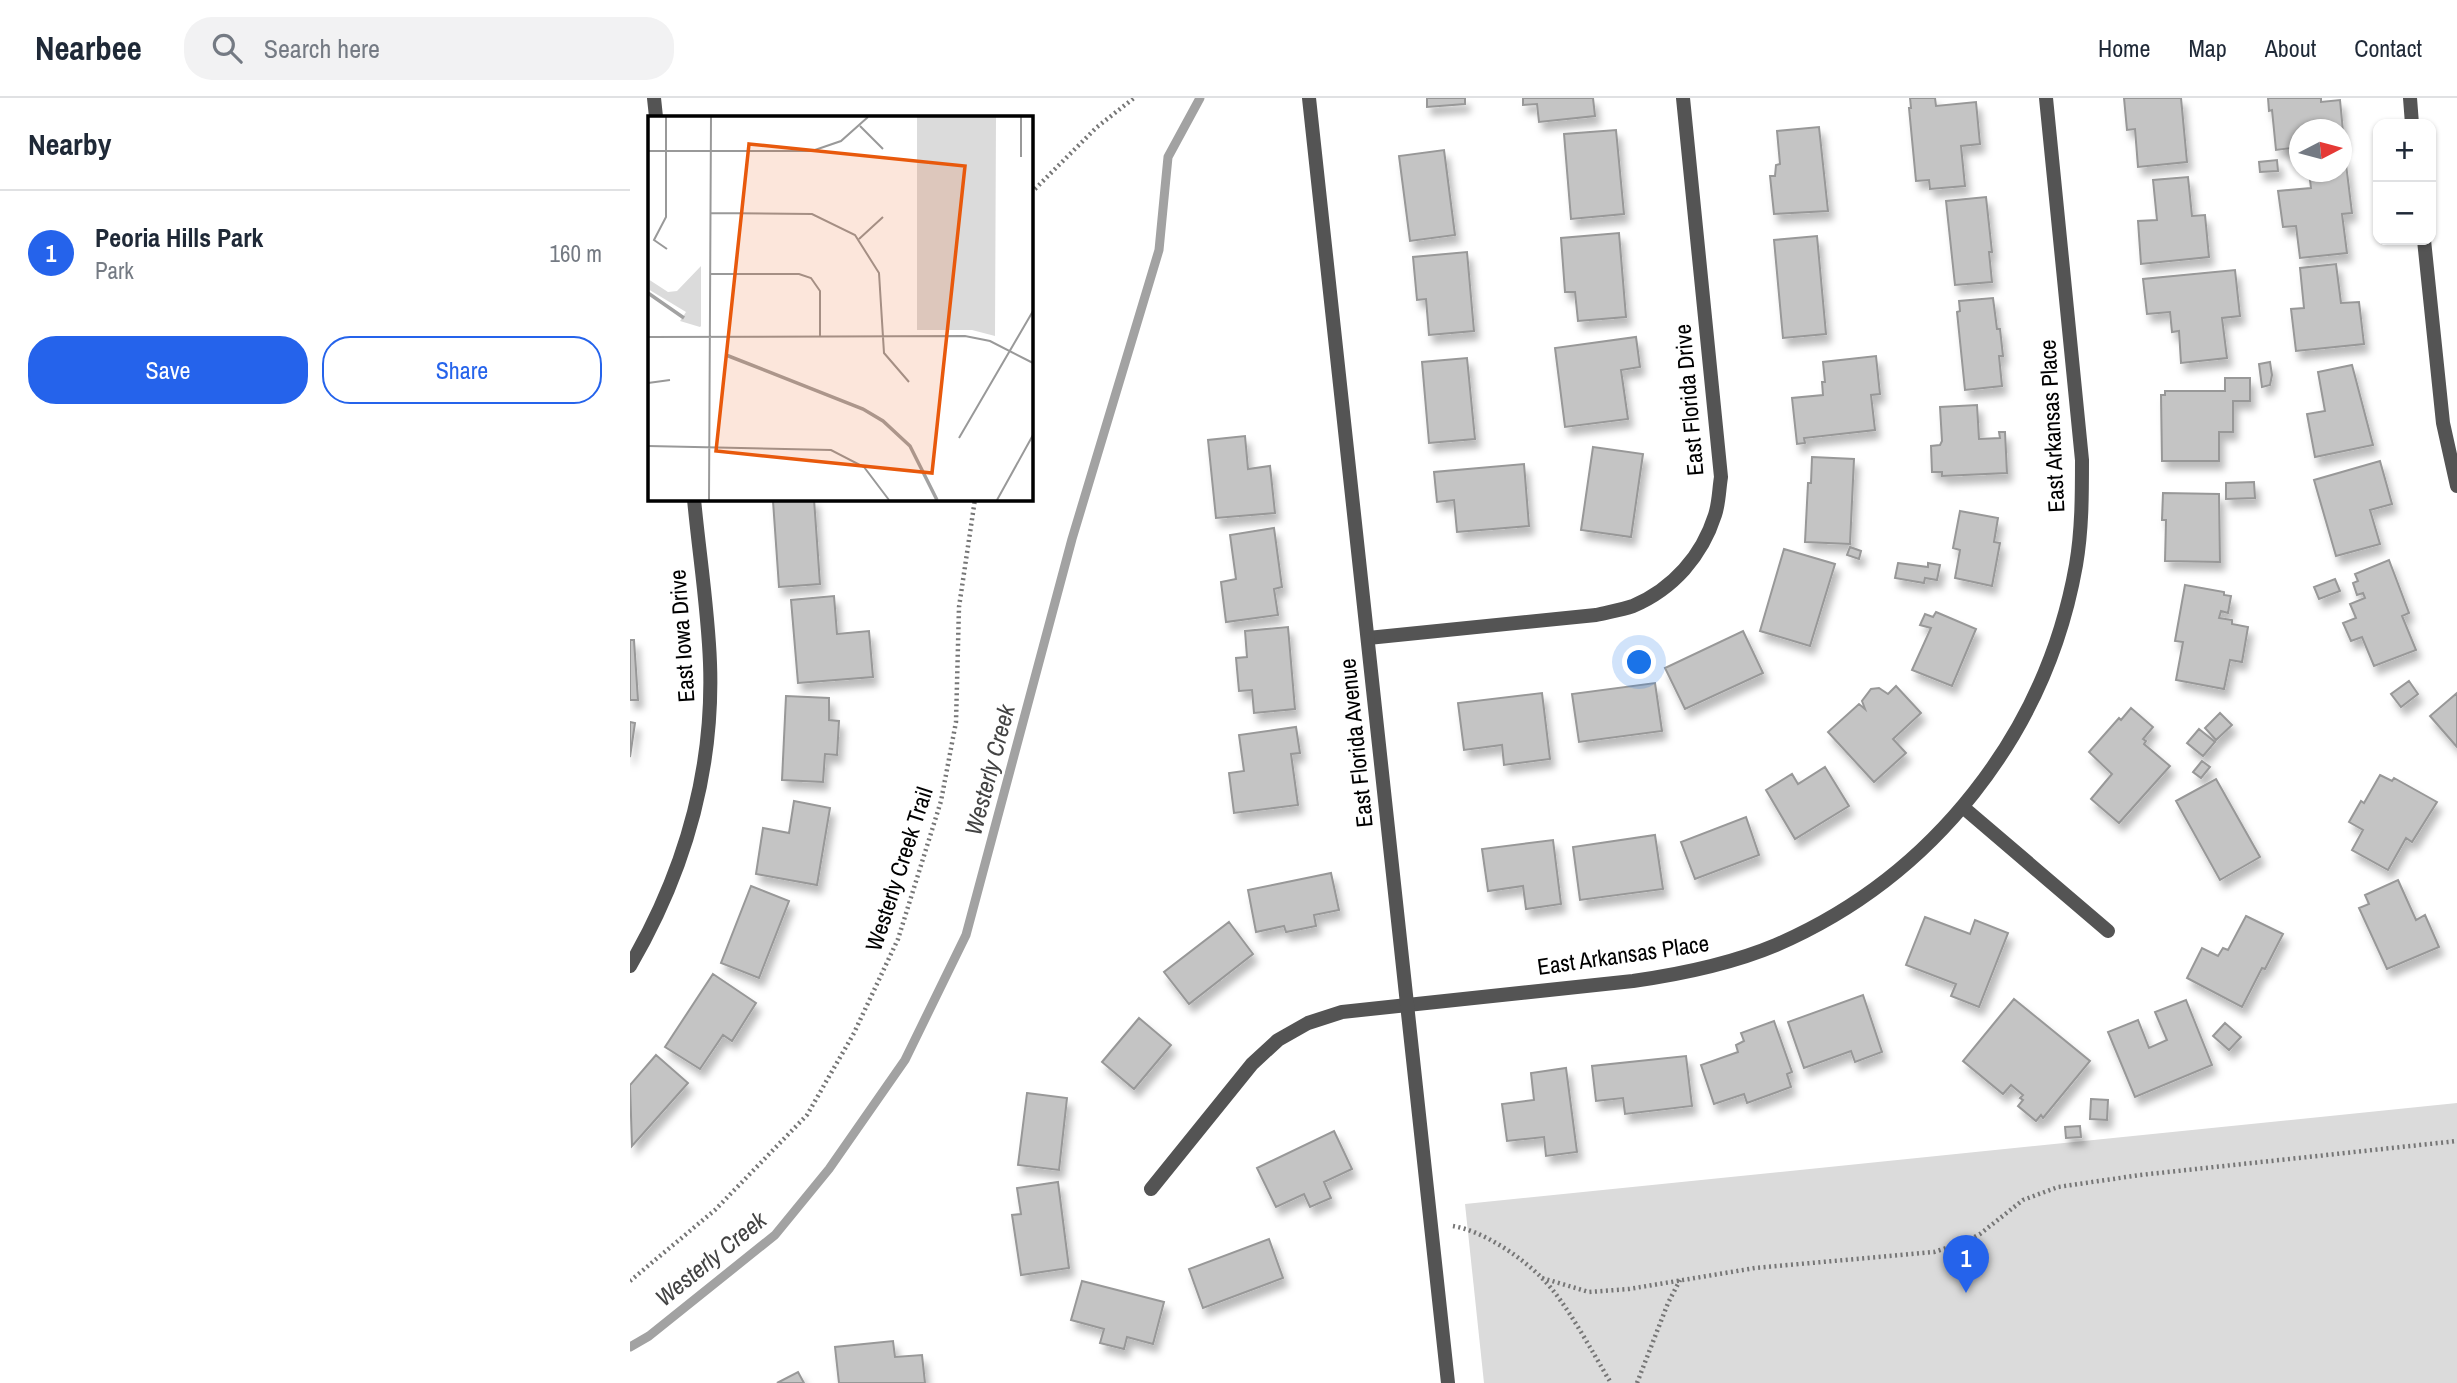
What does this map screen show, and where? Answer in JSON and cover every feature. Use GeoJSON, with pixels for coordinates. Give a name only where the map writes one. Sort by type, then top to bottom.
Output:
{"type":"FeatureCollection","features":[{"type":"Feature","properties":{"kind":"street"},"geometry":{"type":"LineString","coordinates":[[654,98],[656,116]]}},
{"type":"Feature","properties":{"kind":"street","name":"East Florida Avenue"},"geometry":{"type":"LineString","coordinates":[[1309,98],[1448,1383]]}},
{"type":"Feature","properties":{"kind":"street","name":"East Florida Drive"},"geometry":{"type":"LineString","coordinates":[[1368,638],[1596,615],[1631,607],[1657,594],[1685,570],[1702,546],[1716,513],[1721,477],[1683,98]]}},
{"type":"Feature","properties":{"kind":"street","name":"East Arkansas Place"},"geometry":{"type":"LineString","coordinates":[[1151,1189],[1252,1064],[1278,1040],[1308,1023],[1342,1012],[1675,975],[1725,963],[1775,945],[1822,923],[1866,895],[1908,863],[1964,807],[2014,735],[2039,689],[2065,615],[2076,564],[2082,512],[2082,460],[2046,98]]}},
{"type":"Feature","properties":{"kind":"street"},"geometry":{"type":"LineString","coordinates":[[2410,98],[2412,119]]}},
{"type":"Feature","properties":{"kind":"street"},"geometry":{"type":"LineString","coordinates":[[2425,245],[2443,423],[2457,486]]}},
{"type":"Feature","properties":{"kind":"street","name":"East Iowa Drive"},"geometry":{"type":"LineString","coordinates":[[630,966],[652,929],[674,878],[692,826],[703,772],[710,717],[710,662],[694,500]]}},
{"type":"Feature","properties":{"kind":"street"},"geometry":{"type":"LineString","coordinates":[[1964,807],[2108,932]]}},
{"type":"Feature","properties":{"kind":"path"},"geometry":{"type":"LineString","coordinates":[[1032,192],[1097,127],[1134,98]]}},
{"type":"Feature","properties":{"kind":"path","name":"Westerly Creek Trail"},"geometry":{"type":"LineString","coordinates":[[630,1281],[715,1210],[807,1115],[855,1033],[898,939],[941,801],[956,722],[959,607],[975,500]]}},
{"type":"Feature","properties":{"kind":"path"},"geometry":{"type":"LineString","coordinates":[[1542,1278],[1588,1292],[1629,1289],[1755,1268],[1934,1252],[1973,1238],[2023,1200],[2042,1192],[2082,1182],[2457,1141]]}},
{"type":"Feature","properties":{"kind":"path"},"geometry":{"type":"LineString","coordinates":[[1431,1223],[1475,1232],[1496,1243],[1542,1278],[1569,1315],[1611,1383]]}},
{"type":"Feature","properties":{"kind":"path"},"geometry":{"type":"LineString","coordinates":[[1637,1383],[1668,1303],[1680,1280]]}},
{"type":"Feature","properties":{"kind":"shaded area"},"geometry":{"type":"Polygon","coordinates":[[[2457,1103],[2457,1383],[1484,1383],[1465,1204],[2457,1103]]]}},
{"type":"Feature","properties":{"kind":"building"},"geometry":{"type":"Polygon","coordinates":[[[1427,98],[1465,98],[1465,104],[1427,107],[1427,98]]]}},
{"type":"Feature","properties":{"kind":"building"},"geometry":{"type":"Polygon","coordinates":[[[1523,98],[1593,98],[1595,116],[1539,122],[1537,104],[1523,105],[1523,98]]]}},
{"type":"Feature","properties":{"kind":"building"},"geometry":{"type":"Polygon","coordinates":[[[1910,98],[1935,98],[1936,106],[1976,102],[1980,144],[1961,146],[1965,186],[1930,189],[1929,180],[1916,181],[1910,98]]]}},
{"type":"Feature","properties":{"kind":"building"},"geometry":{"type":"Polygon","coordinates":[[[2124,98],[2181,98],[2187,162],[2138,167],[2135,129],[2127,130],[2124,98]]]}},
{"type":"Feature","properties":{"kind":"building"},"geometry":{"type":"Polygon","coordinates":[[[2268,98],[2321,98],[2321,102],[2340,100],[2342,119],[2289,119],[2289,148],[2276,150],[2272,110],[2269,111],[2268,98]]]}},
{"type":"Feature","properties":{"kind":"building"},"geometry":{"type":"Polygon","coordinates":[[[1819,127],[1828,211],[1774,214],[1770,176],[1775,176],[1776,165],[1780,164],[1777,131],[1819,127]]]}},
{"type":"Feature","properties":{"kind":"building"},"geometry":{"type":"Polygon","coordinates":[[[1616,130],[1624,214],[1571,219],[1564,134],[1616,130]]]}},
{"type":"Feature","properties":{"kind":"building"},"geometry":{"type":"Polygon","coordinates":[[[1444,150],[1455,235],[1410,241],[1399,156],[1444,150]]]}},
{"type":"Feature","properties":{"kind":"building"},"geometry":{"type":"Polygon","coordinates":[[[2277,160],[2278,171],[2260,172],[2259,162],[2277,160]]]}},
{"type":"Feature","properties":{"kind":"building"},"geometry":{"type":"Polygon","coordinates":[[[2188,177],[2192,216],[2205,215],[2209,257],[2141,264],[2138,221],[2157,220],[2153,180],[2188,177]]]}},
{"type":"Feature","properties":{"kind":"building"},"geometry":{"type":"Polygon","coordinates":[[[2310,182],[2348,182],[2352,213],[2342,214],[2347,253],[2300,258],[2296,226],[2283,227],[2278,191],[2311,188],[2310,182]]]}},
{"type":"Feature","properties":{"kind":"building"},"geometry":{"type":"Polygon","coordinates":[[[1986,197],[1992,252],[1989,252],[1992,282],[1955,285],[1946,201],[1986,197]]]}},
{"type":"Feature","properties":{"kind":"building"},"geometry":{"type":"Polygon","coordinates":[[[1619,233],[1626,317],[1578,321],[1575,292],[1565,292],[1561,238],[1619,233]]]}},
{"type":"Feature","properties":{"kind":"building"},"geometry":{"type":"Polygon","coordinates":[[[1817,236],[1826,334],[1783,338],[1774,240],[1817,236]]]}},
{"type":"Feature","properties":{"kind":"building"},"geometry":{"type":"Polygon","coordinates":[[[1467,252],[1474,331],[1429,335],[1426,299],[1417,300],[1413,257],[1467,252]]]}},
{"type":"Feature","properties":{"kind":"building"},"geometry":{"type":"Polygon","coordinates":[[[2336,264],[2341,303],[2359,302],[2364,344],[2296,351],[2291,309],[2304,308],[2300,268],[2336,264]]]}},
{"type":"Feature","properties":{"kind":"building"},"geometry":{"type":"Polygon","coordinates":[[[2235,270],[2240,316],[2222,318],[2227,358],[2181,363],[2179,331],[2172,332],[2170,312],[2147,314],[2143,279],[2235,270]]]}},
{"type":"Feature","properties":{"kind":"building"},"geometry":{"type":"Polygon","coordinates":[[[1993,298],[2003,356],[1999,356],[2002,386],[1965,390],[1957,312],[1960,311],[1959,301],[1993,298]]]}},
{"type":"Feature","properties":{"kind":"building"},"geometry":{"type":"Polygon","coordinates":[[[1636,337],[1640,367],[1621,370],[1628,419],[1565,427],[1555,348],[1636,337]]]}},
{"type":"Feature","properties":{"kind":"building"},"geometry":{"type":"Polygon","coordinates":[[[1876,356],[1880,394],[1871,395],[1875,430],[1804,438],[1805,443],[1797,444],[1792,398],[1823,395],[1823,362],[1876,356]]]}},
{"type":"Feature","properties":{"kind":"building"},"geometry":{"type":"Polygon","coordinates":[[[1467,358],[1475,439],[1429,443],[1422,362],[1467,358]]]}},
{"type":"Feature","properties":{"kind":"building"},"geometry":{"type":"Polygon","coordinates":[[[2270,362],[2270,385],[2262,387],[2259,364],[2270,362]]]}},
{"type":"Feature","properties":{"kind":"building"},"geometry":{"type":"Polygon","coordinates":[[[2352,365],[2373,445],[2315,457],[2307,414],[2325,411],[2318,372],[2352,365]]]}},
{"type":"Feature","properties":{"kind":"building"},"geometry":{"type":"Polygon","coordinates":[[[2225,378],[2250,378],[2250,401],[2233,401],[2233,432],[2219,432],[2219,461],[2162,461],[2161,395],[2165,395],[2165,391],[2225,391],[2225,378]]]}},
{"type":"Feature","properties":{"kind":"building"},"geometry":{"type":"Polygon","coordinates":[[[1977,405],[1979,439],[2000,438],[1999,432],[2005,432],[2007,473],[1942,476],[1942,472],[1932,472],[1931,446],[1940,445],[1942,441],[1940,407],[1977,405]]]}},
{"type":"Feature","properties":{"kind":"building"},"geometry":{"type":"Polygon","coordinates":[[[1245,436],[1248,469],[1270,466],[1275,513],[1216,518],[1208,440],[1245,436]]]}},
{"type":"Feature","properties":{"kind":"building"},"geometry":{"type":"Polygon","coordinates":[[[1593,447],[1643,454],[1631,537],[1581,530],[1593,447]]]}},
{"type":"Feature","properties":{"kind":"building"},"geometry":{"type":"Polygon","coordinates":[[[1812,457],[1854,459],[1850,544],[1805,542],[1812,457]]]}},
{"type":"Feature","properties":{"kind":"building"},"geometry":{"type":"Polygon","coordinates":[[[2380,461],[2392,504],[2370,510],[2380,544],[2336,556],[2314,480],[2380,461]]]}},
{"type":"Feature","properties":{"kind":"building"},"geometry":{"type":"Polygon","coordinates":[[[1524,464],[1529,526],[1457,532],[1454,500],[1437,502],[1434,472],[1524,464]]]}},
{"type":"Feature","properties":{"kind":"building"},"geometry":{"type":"Polygon","coordinates":[[[2254,482],[2255,498],[2226,499],[2226,483],[2254,482]]]}},
{"type":"Feature","properties":{"kind":"building"},"geometry":{"type":"Polygon","coordinates":[[[2163,493],[2219,494],[2220,562],[2165,561],[2166,520],[2162,520],[2163,493]]]}},
{"type":"Feature","properties":{"kind":"building"},"geometry":{"type":"Polygon","coordinates":[[[814,500],[820,584],[779,587],[773,501],[814,500]]]}},
{"type":"Feature","properties":{"kind":"building"},"geometry":{"type":"Polygon","coordinates":[[[1960,511],[1998,518],[1994,542],[2000,543],[1992,586],[1955,578],[1960,550],[1953,548],[1960,511]]]}},
{"type":"Feature","properties":{"kind":"building"},"geometry":{"type":"Polygon","coordinates":[[[1274,528],[1282,587],[1274,589],[1278,615],[1226,622],[1221,582],[1236,579],[1230,535],[1274,528]]]}},
{"type":"Feature","properties":{"kind":"building"},"geometry":{"type":"Polygon","coordinates":[[[1850,547],[1861,551],[1859,559],[1847,555],[1850,547]]]}},
{"type":"Feature","properties":{"kind":"building"},"geometry":{"type":"Polygon","coordinates":[[[1784,549],[1835,564],[1810,646],[1760,631],[1784,549]]]}},
{"type":"Feature","properties":{"kind":"building"},"geometry":{"type":"Polygon","coordinates":[[[2389,560],[2409,613],[2402,616],[2416,650],[2374,666],[2362,637],[2351,641],[2343,623],[2356,618],[2350,604],[2365,598],[2363,593],[2357,595],[2353,583],[2358,581],[2355,574],[2389,560]]]}},
{"type":"Feature","properties":{"kind":"building"},"geometry":{"type":"Polygon","coordinates":[[[1898,563],[1928,567],[1928,563],[1940,565],[1937,580],[1925,578],[1924,583],[1895,578],[1898,563]]]}},
{"type":"Feature","properties":{"kind":"building"},"geometry":{"type":"Polygon","coordinates":[[[2335,579],[2340,591],[2319,599],[2314,587],[2335,579]]]}},
{"type":"Feature","properties":{"kind":"building"},"geometry":{"type":"Polygon","coordinates":[[[2185,585],[2224,592],[2224,595],[2231,596],[2228,613],[2221,611],[2219,618],[2248,627],[2242,662],[2230,660],[2224,689],[2176,680],[2183,642],[2175,641],[2185,585]]]}},
{"type":"Feature","properties":{"kind":"building"},"geometry":{"type":"Polygon","coordinates":[[[834,596],[837,634],[869,631],[873,677],[798,683],[791,600],[834,596]]]}},
{"type":"Feature","properties":{"kind":"building"},"geometry":{"type":"Polygon","coordinates":[[[1936,612],[1976,629],[1952,686],[1912,670],[1931,628],[1920,625],[1925,614],[1933,617],[1936,612]]]}},
{"type":"Feature","properties":{"kind":"building"},"geometry":{"type":"Polygon","coordinates":[[[1288,627],[1295,709],[1254,713],[1252,690],[1239,691],[1236,658],[1247,657],[1245,631],[1288,627]]]}},
{"type":"Feature","properties":{"kind":"building"},"geometry":{"type":"Polygon","coordinates":[[[1743,631],[1763,673],[1685,709],[1665,668],[1743,631]]]}},
{"type":"Feature","properties":{"kind":"building"},"geometry":{"type":"Polygon","coordinates":[[[630,640],[634,640],[638,700],[630,700],[630,640]]]}},
{"type":"Feature","properties":{"kind":"building"},"geometry":{"type":"Polygon","coordinates":[[[2409,681],[2418,694],[2401,707],[2391,694],[2409,681]]]}},
{"type":"Feature","properties":{"kind":"building"},"geometry":{"type":"Polygon","coordinates":[[[1655,683],[1662,731],[1579,742],[1572,694],[1655,683]]]}},
{"type":"Feature","properties":{"kind":"building"},"geometry":{"type":"Polygon","coordinates":[[[1896,686],[1921,713],[1893,739],[1906,753],[1874,782],[1828,732],[1859,704],[1865,709],[1862,701],[1871,689],[1879,688],[1888,694],[1896,686]]]}},
{"type":"Feature","properties":{"kind":"building"},"geometry":{"type":"Polygon","coordinates":[[[1542,693],[1550,759],[1504,765],[1502,745],[1464,750],[1458,703],[1542,693]]]}},
{"type":"Feature","properties":{"kind":"building"},"geometry":{"type":"Polygon","coordinates":[[[2457,693],[2457,747],[2430,716],[2457,693]]]}},
{"type":"Feature","properties":{"kind":"building"},"geometry":{"type":"Polygon","coordinates":[[[786,696],[829,698],[829,720],[839,721],[837,755],[825,754],[823,782],[782,780],[786,696]]]}},
{"type":"Feature","properties":{"kind":"building"},"geometry":{"type":"Polygon","coordinates":[[[2131,708],[2153,727],[2143,739],[2146,741],[2144,744],[2170,766],[2119,823],[2091,799],[2112,774],[2089,752],[2131,708]]]}},
{"type":"Feature","properties":{"kind":"building"},"geometry":{"type":"Polygon","coordinates":[[[2220,713],[2232,725],[2216,740],[2205,728],[2220,713]]]}},
{"type":"Feature","properties":{"kind":"building"},"geometry":{"type":"Polygon","coordinates":[[[630,722],[635,723],[630,757],[630,722]]]}},
{"type":"Feature","properties":{"kind":"building"},"geometry":{"type":"Polygon","coordinates":[[[1296,727],[1300,753],[1291,754],[1298,805],[1234,813],[1229,773],[1244,771],[1239,735],[1296,727]]]}},
{"type":"Feature","properties":{"kind":"building"},"geometry":{"type":"Polygon","coordinates":[[[2199,729],[2215,742],[2203,756],[2187,743],[2199,729]]]}},
{"type":"Feature","properties":{"kind":"building"},"geometry":{"type":"Polygon","coordinates":[[[2202,761],[2210,767],[2201,778],[2193,772],[2202,761]]]}},
{"type":"Feature","properties":{"kind":"building"},"geometry":{"type":"Polygon","coordinates":[[[1825,767],[1849,806],[1795,839],[1766,790],[1792,774],[1798,784],[1825,767]]]}},
{"type":"Feature","properties":{"kind":"building"},"geometry":{"type":"Polygon","coordinates":[[[2380,775],[2392,781],[2394,778],[2437,802],[2412,842],[2406,838],[2388,870],[2352,850],[2363,830],[2349,822],[2380,775]]]}},
{"type":"Feature","properties":{"kind":"building"},"geometry":{"type":"Polygon","coordinates":[[[2216,779],[2260,857],[2220,880],[2176,801],[2216,779]]]}},
{"type":"Feature","properties":{"kind":"building"},"geometry":{"type":"Polygon","coordinates":[[[794,801],[830,808],[817,885],[756,874],[763,828],[789,833],[794,801]]]}},
{"type":"Feature","properties":{"kind":"building"},"geometry":{"type":"Polygon","coordinates":[[[1746,817],[1759,855],[1695,879],[1681,842],[1746,817]]]}},
{"type":"Feature","properties":{"kind":"building"},"geometry":{"type":"Polygon","coordinates":[[[1655,835],[1663,889],[1580,900],[1573,847],[1655,835]]]}},
{"type":"Feature","properties":{"kind":"building"},"geometry":{"type":"Polygon","coordinates":[[[1553,840],[1561,904],[1526,909],[1523,886],[1488,891],[1482,849],[1553,840]]]}},
{"type":"Feature","properties":{"kind":"building"},"geometry":{"type":"Polygon","coordinates":[[[1331,873],[1339,910],[1314,915],[1316,926],[1286,932],[1284,926],[1256,932],[1248,890],[1331,873]]]}},
{"type":"Feature","properties":{"kind":"building"},"geometry":{"type":"Polygon","coordinates":[[[2398,880],[2416,920],[2425,915],[2439,947],[2387,969],[2359,908],[2369,904],[2365,895],[2398,880]]]}},
{"type":"Feature","properties":{"kind":"building"},"geometry":{"type":"Polygon","coordinates":[[[751,886],[789,901],[759,978],[721,963],[751,886]]]}},
{"type":"Feature","properties":{"kind":"building"},"geometry":{"type":"Polygon","coordinates":[[[2246,916],[2283,934],[2242,1007],[2187,978],[2202,948],[2218,956],[2223,948],[2228,950],[2246,916]]]}},
{"type":"Feature","properties":{"kind":"building"},"geometry":{"type":"Polygon","coordinates":[[[1925,917],[1970,934],[1975,920],[2008,933],[1979,1007],[1951,996],[1956,984],[1906,965],[1925,917]]]}},
{"type":"Feature","properties":{"kind":"building"},"geometry":{"type":"Polygon","coordinates":[[[1229,922],[1253,954],[1189,1004],[1164,972],[1229,922]]]}},
{"type":"Feature","properties":{"kind":"building"},"geometry":{"type":"Polygon","coordinates":[[[713,974],[756,1003],[732,1041],[723,1035],[700,1069],[665,1047],[713,974]]]}},
{"type":"Feature","properties":{"kind":"building"},"geometry":{"type":"Polygon","coordinates":[[[1863,995],[1882,1052],[1855,1062],[1851,1051],[1804,1068],[1788,1022],[1863,995]]]}},
{"type":"Feature","properties":{"kind":"building"},"geometry":{"type":"Polygon","coordinates":[[[2014,999],[2090,1061],[2043,1118],[2041,1115],[2036,1121],[2018,1106],[2023,1095],[2011,1085],[2003,1094],[1963,1061],[2014,999]]]}},
{"type":"Feature","properties":{"kind":"building"},"geometry":{"type":"Polygon","coordinates":[[[2186,1000],[2212,1065],[2135,1097],[2108,1032],[2138,1020],[2149,1048],[2167,1040],[2155,1012],[2186,1000]]]}},
{"type":"Feature","properties":{"kind":"building"},"geometry":{"type":"Polygon","coordinates":[[[1139,1018],[1171,1045],[1134,1089],[1102,1062],[1139,1018]]]}},
{"type":"Feature","properties":{"kind":"building"},"geometry":{"type":"Polygon","coordinates":[[[1774,1021],[1792,1072],[1787,1074],[1791,1087],[1747,1103],[1744,1094],[1714,1104],[1701,1065],[1738,1052],[1736,1045],[1744,1041],[1741,1033],[1774,1021]]]}},
{"type":"Feature","properties":{"kind":"building"},"geometry":{"type":"Polygon","coordinates":[[[2225,1023],[2241,1037],[2229,1050],[2213,1036],[2225,1023]]]}},
{"type":"Feature","properties":{"kind":"building"},"geometry":{"type":"Polygon","coordinates":[[[656,1055],[688,1083],[632,1146],[630,1085],[656,1055]]]}},
{"type":"Feature","properties":{"kind":"building"},"geometry":{"type":"Polygon","coordinates":[[[1686,1056],[1692,1106],[1625,1114],[1623,1098],[1596,1101],[1592,1066],[1686,1056]]]}},
{"type":"Feature","properties":{"kind":"building"},"geometry":{"type":"Polygon","coordinates":[[[1566,1068],[1577,1152],[1546,1156],[1544,1137],[1507,1141],[1502,1104],[1534,1100],[1531,1073],[1566,1068]]]}},
{"type":"Feature","properties":{"kind":"building"},"geometry":{"type":"Polygon","coordinates":[[[1027,1093],[1067,1098],[1059,1170],[1018,1165],[1027,1093]]]}},
{"type":"Feature","properties":{"kind":"building"},"geometry":{"type":"Polygon","coordinates":[[[2091,1099],[2108,1100],[2107,1120],[2090,1119],[2091,1099]]]}},
{"type":"Feature","properties":{"kind":"building"},"geometry":{"type":"Polygon","coordinates":[[[2080,1126],[2081,1137],[2066,1138],[2065,1127],[2080,1126]]]}},
{"type":"Feature","properties":{"kind":"building"},"geometry":{"type":"Polygon","coordinates":[[[1334,1131],[1352,1169],[1324,1182],[1331,1198],[1310,1207],[1304,1194],[1276,1207],[1257,1168],[1334,1131]]]}},
{"type":"Feature","properties":{"kind":"building"},"geometry":{"type":"Polygon","coordinates":[[[1058,1182],[1069,1268],[1021,1275],[1012,1215],[1021,1214],[1017,1188],[1058,1182]]]}},
{"type":"Feature","properties":{"kind":"building"},"geometry":{"type":"Polygon","coordinates":[[[1269,1239],[1283,1278],[1203,1308],[1189,1269],[1269,1239]]]}},
{"type":"Feature","properties":{"kind":"building"},"geometry":{"type":"Polygon","coordinates":[[[1082,1281],[1164,1302],[1153,1344],[1127,1337],[1124,1349],[1100,1343],[1104,1329],[1071,1320],[1082,1281]]]}},
{"type":"Feature","properties":{"kind":"building"},"geometry":{"type":"Polygon","coordinates":[[[893,1341],[895,1357],[922,1355],[925,1383],[839,1383],[835,1347],[893,1341]]]}},
{"type":"Feature","properties":{"kind":"building"},"geometry":{"type":"Polygon","coordinates":[[[798,1372],[804,1383],[777,1383],[798,1372]]]}},
{"type":"Feature","properties":{"kind":"waterway","name":"Westerly Creek"},"geometry":{"type":"LineString","coordinates":[[630,1347],[649,1336],[775,1235],[829,1169],[905,1060],[966,935],[1072,539],[1159,250],[1168,157],[1200,98]]}},
{"type":"Feature","properties":{"kind":"place","name":"Peoria Hills Park"},"geometry":{"type":"Point","coordinates":[1966,1293]}}]}
